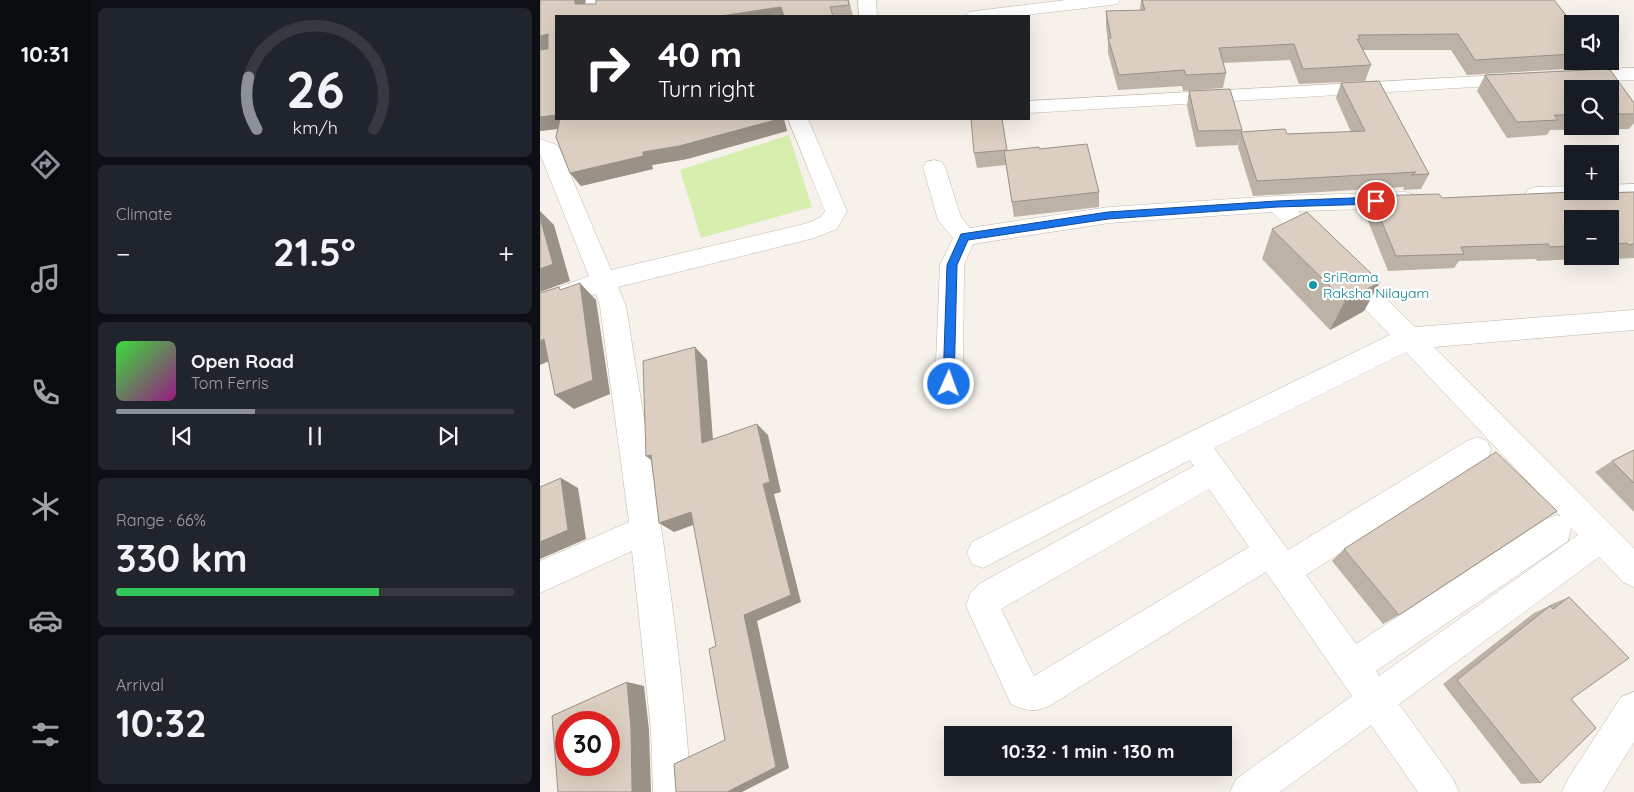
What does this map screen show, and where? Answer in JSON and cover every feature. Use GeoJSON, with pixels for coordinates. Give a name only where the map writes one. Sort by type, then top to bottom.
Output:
{"type":"FeatureCollection","features":[{"type":"Feature","properties":{"kind":"street"},"geometry":{"type":"LineString","coordinates":[[594,15],[595,0]]}},
{"type":"Feature","properties":{"kind":"street"},"geometry":{"type":"LineString","coordinates":[[866,0],[868,15]]}},
{"type":"Feature","properties":{"kind":"street"},"geometry":{"type":"LineString","coordinates":[[983,15],[1111,0]]}},
{"type":"Feature","properties":{"kind":"street"},"geometry":{"type":"LineString","coordinates":[[1556,78],[1591,70]]}},
{"type":"Feature","properties":{"kind":"street"},"geometry":{"type":"LineString","coordinates":[[1602,70],[1623,96]]}},
{"type":"Feature","properties":{"kind":"street"},"geometry":{"type":"LineString","coordinates":[[1611,70],[1634,74]]}},
{"type":"Feature","properties":{"kind":"street"},"geometry":{"type":"LineString","coordinates":[[1030,107],[1536,79]]}},
{"type":"Feature","properties":{"kind":"street"},"geometry":{"type":"LineString","coordinates":[[540,304],[603,281],[814,230],[829,222],[836,211],[798,120]]}},
{"type":"Feature","properties":{"kind":"street"},"geometry":{"type":"LineString","coordinates":[[540,146],[549,150],[613,306],[645,530],[669,730],[672,792]]}},
{"type":"Feature","properties":{"kind":"street"},"geometry":{"type":"LineString","coordinates":[[934,167],[950,220],[965,237]]}},
{"type":"Feature","properties":{"kind":"street"},"geometry":{"type":"LineString","coordinates":[[1515,196],[1634,192]]}},
{"type":"Feature","properties":{"kind":"street"},"geometry":{"type":"LineString","coordinates":[[965,237],[1108,215],[1277,204],[1426,199]]}},
{"type":"Feature","properties":{"kind":"street"},"geometry":{"type":"LineString","coordinates":[[1277,204],[1634,571]]}},
{"type":"Feature","properties":{"kind":"street"},"geometry":{"type":"LineString","coordinates":[[949,384],[952,265],[965,237]]}},
{"type":"Feature","properties":{"kind":"street"},"geometry":{"type":"LineString","coordinates":[[983,553],[1194,444],[1409,338],[1634,320]]}},
{"type":"Feature","properties":{"kind":"street"},"geometry":{"type":"LineString","coordinates":[[1194,444],[1440,792]]}},
{"type":"Feature","properties":{"kind":"street"},"geometry":{"type":"LineString","coordinates":[[1213,471],[990,596],[982,606],[1023,692],[1037,694],[1477,450]]}},
{"type":"Feature","properties":{"kind":"street"},"geometry":{"type":"LineString","coordinates":[[540,577],[645,530]]}},
{"type":"Feature","properties":{"kind":"street"},"geometry":{"type":"LineString","coordinates":[[1352,667],[1557,530]]}},
{"type":"Feature","properties":{"kind":"street"},"geometry":{"type":"LineString","coordinates":[[1249,792],[1601,538]]}},
{"type":"Feature","properties":{"kind":"street"},"geometry":{"type":"LineString","coordinates":[[1581,792],[1634,710]]}},
{"type":"Feature","properties":{"kind":"green space"},"geometry":{"type":"Polygon","coordinates":[[[789,135],[812,207],[701,238],[680,170],[789,135]]]}},
{"type":"Feature","properties":{"kind":"building"},"geometry":{"type":"Polygon","coordinates":[[[540,0],[575,0],[575,4],[596,4],[596,0],[848,0],[849,5],[830,7],[833,15],[784,15],[781,7],[727,15],[555,15],[555,115],[540,117],[540,50],[548,49],[548,34],[540,36],[540,0]]]}},
{"type":"Feature","properties":{"kind":"building"},"geometry":{"type":"Polygon","coordinates":[[[1142,0],[1554,0],[1566,15],[1564,15],[1564,54],[1475,60],[1458,34],[1358,35],[1360,39],[1357,39],[1371,65],[1303,69],[1294,44],[1219,48],[1226,73],[1186,75],[1184,70],[1119,75],[1108,38],[1111,38],[1106,11],[1145,10],[1142,0]]]}},
{"type":"Feature","properties":{"kind":"building"},"geometry":{"type":"Polygon","coordinates":[[[1609,70],[1617,80],[1564,80],[1564,115],[1554,115],[1558,120],[1517,122],[1485,75],[1609,70]]]}},
{"type":"Feature","properties":{"kind":"building"},"geometry":{"type":"Polygon","coordinates":[[[1379,81],[1429,174],[1411,175],[1416,172],[1257,181],[1241,132],[1285,129],[1287,134],[1365,131],[1341,83],[1379,81]]]}},
{"type":"Feature","properties":{"kind":"building"},"geometry":{"type":"Polygon","coordinates":[[[1619,82],[1634,103],[1634,114],[1619,114],[1619,82]]]}},
{"type":"Feature","properties":{"kind":"building"},"geometry":{"type":"Polygon","coordinates":[[[1230,89],[1242,130],[1198,131],[1189,91],[1230,89]]]}},
{"type":"Feature","properties":{"kind":"building"},"geometry":{"type":"Polygon","coordinates":[[[560,120],[775,120],[679,146],[643,152],[643,156],[570,173],[556,137],[560,120]]]}},
{"type":"Feature","properties":{"kind":"building"},"geometry":{"type":"Polygon","coordinates":[[[971,120],[1002,120],[1007,150],[974,153],[971,120]]]}},
{"type":"Feature","properties":{"kind":"building"},"geometry":{"type":"Polygon","coordinates":[[[1087,144],[1099,192],[1012,202],[1004,151],[1087,144]]]}},
{"type":"Feature","properties":{"kind":"building"},"geometry":{"type":"Polygon","coordinates":[[[1564,192],[1564,200],[1619,200],[1619,192],[1634,192],[1634,244],[1619,243],[1619,210],[1564,210],[1564,246],[1550,247],[1548,244],[1461,247],[1464,254],[1396,256],[1371,196],[1439,194],[1442,198],[1564,192]]]}},
{"type":"Feature","properties":{"kind":"building"},"geometry":{"type":"Polygon","coordinates":[[[1307,212],[1380,282],[1345,301],[1272,229],[1307,212]]]}},
{"type":"Feature","properties":{"kind":"building"},"geometry":{"type":"Polygon","coordinates":[[[540,218],[553,264],[540,269],[540,218]]]}},
{"type":"Feature","properties":{"kind":"building"},"geometry":{"type":"Polygon","coordinates":[[[580,283],[593,380],[555,395],[544,339],[540,341],[540,293],[559,287],[560,290],[580,283]]]}},
{"type":"Feature","properties":{"kind":"building"},"geometry":{"type":"Polygon","coordinates":[[[695,347],[702,443],[757,424],[770,482],[763,484],[791,595],[744,615],[776,767],[727,792],[676,792],[674,764],[725,740],[709,649],[716,646],[691,512],[659,523],[651,455],[646,456],[643,361],[695,347]]]}},
{"type":"Feature","properties":{"kind":"building"},"geometry":{"type":"Polygon","coordinates":[[[1634,450],[1634,483],[1612,461],[1634,450]]]}},
{"type":"Feature","properties":{"kind":"building"},"geometry":{"type":"Polygon","coordinates":[[[1496,452],[1557,511],[1399,615],[1344,549],[1496,452]]]}},
{"type":"Feature","properties":{"kind":"building"},"geometry":{"type":"Polygon","coordinates":[[[561,478],[568,530],[540,542],[540,487],[561,478]]]}},
{"type":"Feature","properties":{"kind":"building"},"geometry":{"type":"Polygon","coordinates":[[[1569,597],[1629,658],[1571,699],[1596,728],[1540,783],[1457,680],[1550,606],[1553,609],[1569,597]]]}},
{"type":"Feature","properties":{"kind":"building"},"geometry":{"type":"Polygon","coordinates":[[[627,682],[631,728],[632,792],[558,792],[557,776],[620,776],[620,711],[563,711],[627,682]]]}},
{"type":"Feature","properties":{"kind":"building"},"geometry":{"type":"Polygon","coordinates":[[[555,715],[555,754],[552,716],[555,715]]]}},
{"type":"Feature","properties":{"kind":"place","name":"SriRama Raksha Nilayam"},"geometry":{"type":"Point","coordinates":[1313,285]}},
{"type":"Feature","properties":{"kind":"route"},"geometry":{"type":"LineString","coordinates":[[949,384],[952,265],[965,237],[1108,215],[1277,204],[1376,201]]}}]}
